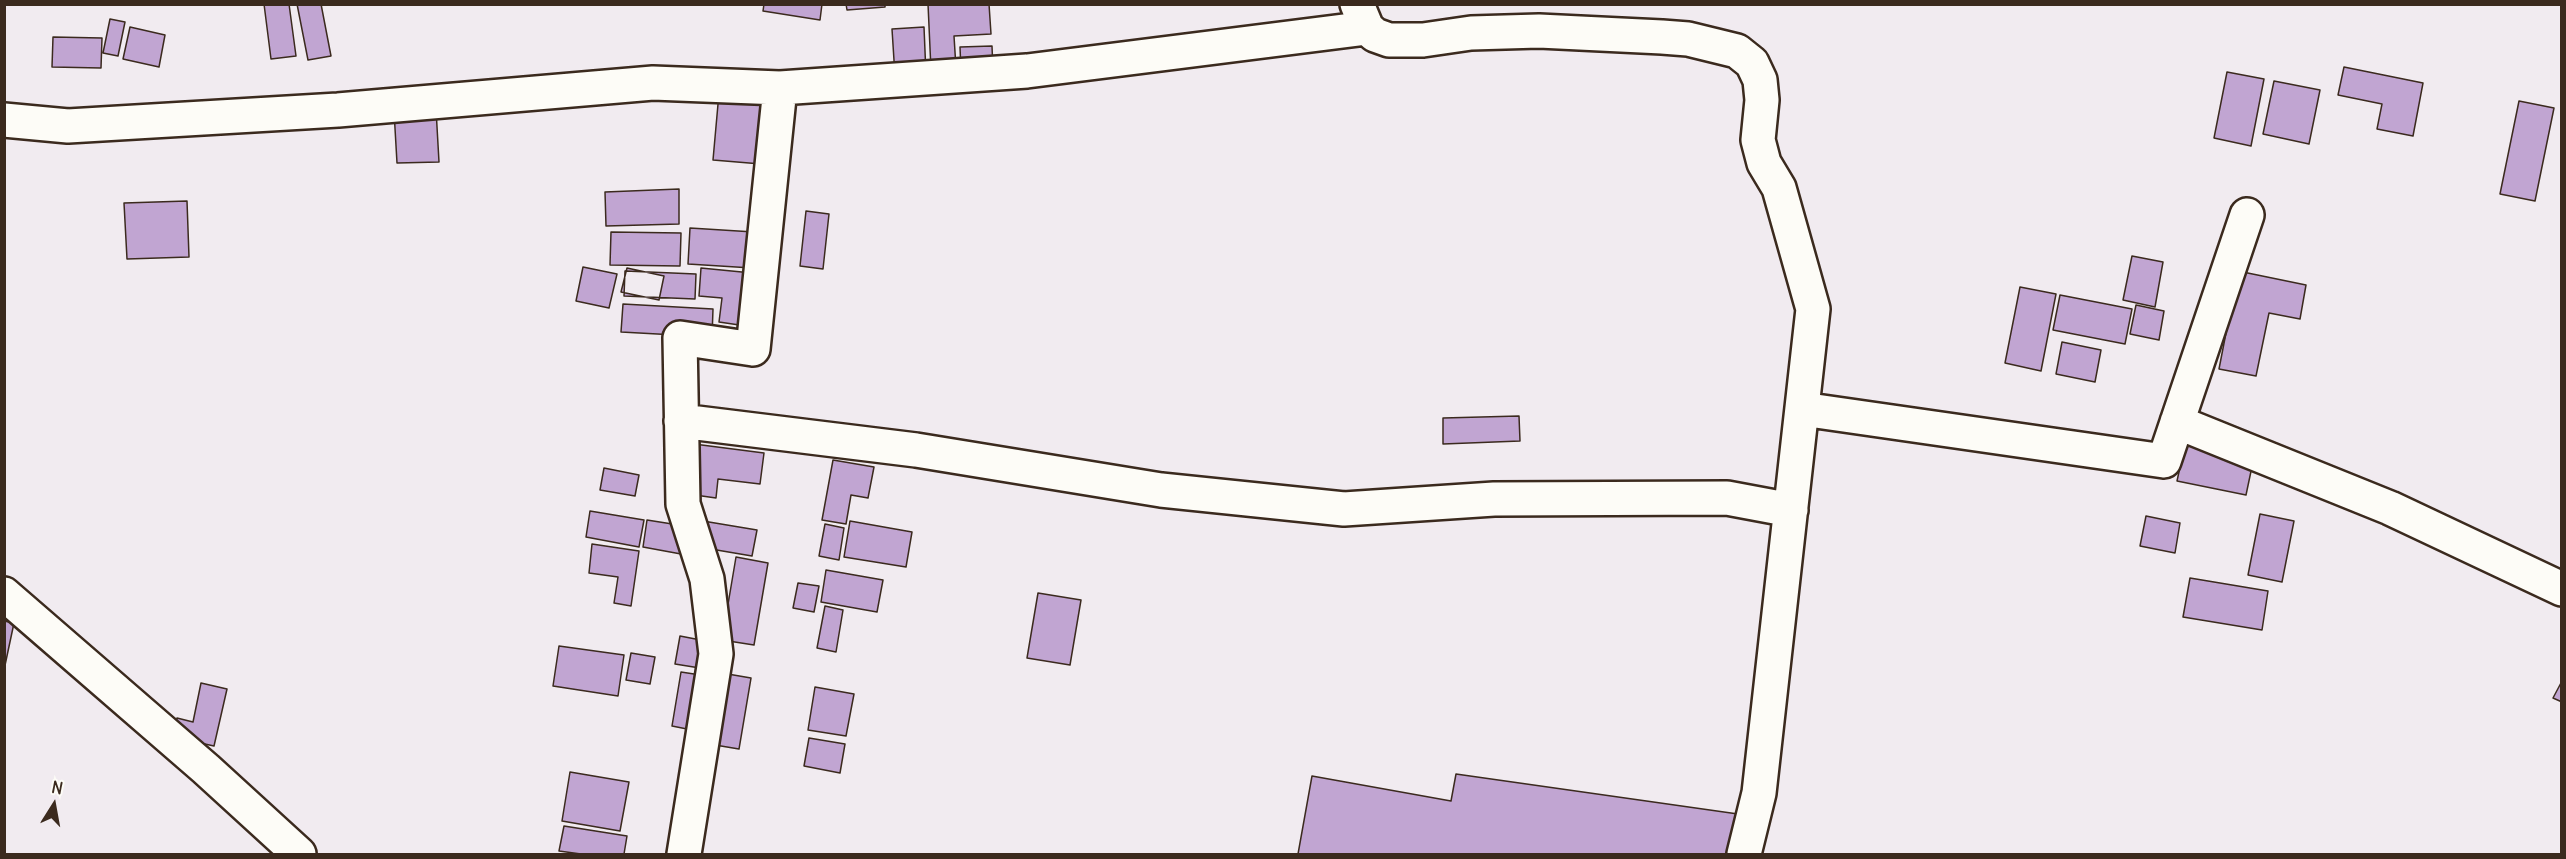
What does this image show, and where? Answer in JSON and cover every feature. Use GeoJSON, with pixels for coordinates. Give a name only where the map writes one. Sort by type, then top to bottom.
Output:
{"type":"FeatureCollection","features":[{"type":"Feature","properties":{"kind":"street"},"geometry":{"type":"LineString","coordinates":[[4,120],[69,126],[338,110],[653,83],[780,88],[1027,71],[1362,16],[1375,35],[1389,40],[1423,40],[1472,33],[1539,31],[1688,39],[1737,51],[1752,63],[1760,80],[1762,100],[1758,140],[1764,163],[1779,188],[1813,309],[1759,793],[1744,855]]}},
{"type":"Feature","properties":{"kind":"street"},"geometry":{"type":"LineString","coordinates":[[684,855],[716,654],[707,579],[683,504],[680,338],[753,349],[780,88]]}},
{"type":"Feature","properties":{"kind":"street"},"geometry":{"type":"LineString","coordinates":[[1802,410],[2164,461],[2247,215]]}},
{"type":"Feature","properties":{"kind":"street"},"geometry":{"type":"LineString","coordinates":[[681,421],[916,450],[1161,490],[1344,509],[1494,499],[1726,498],[1791,510]]}},
{"type":"Feature","properties":{"kind":"street"},"geometry":{"type":"LineString","coordinates":[[2177,422],[2390,508],[2562,589]]}},
{"type":"Feature","properties":{"kind":"street"},"geometry":{"type":"LineString","coordinates":[[4,594],[206,769],[299,855]]}},
{"type":"Feature","properties":{"kind":"building"},"geometry":{"type":"Polygon","coordinates":[[[264,4],[289,4],[296,56],[271,59],[264,4]]]}},
{"type":"Feature","properties":{"kind":"building"},"geometry":{"type":"Polygon","coordinates":[[[297,4],[321,4],[331,56],[308,60],[297,4]]]}},
{"type":"Feature","properties":{"kind":"building"},"geometry":{"type":"Polygon","coordinates":[[[764,4],[822,4],[820,20],[763,11],[764,4]]]}},
{"type":"Feature","properties":{"kind":"building"},"geometry":{"type":"Polygon","coordinates":[[[846,4],[885,4],[885,7],[847,10],[846,4]]]}},
{"type":"Feature","properties":{"kind":"building"},"geometry":{"type":"Polygon","coordinates":[[[928,4],[989,4],[991,34],[954,36],[956,68],[931,70],[928,4]]]}},
{"type":"Feature","properties":{"kind":"building"},"geometry":{"type":"Polygon","coordinates":[[[110,19],[125,22],[118,56],[103,53],[110,19]]]}},
{"type":"Feature","properties":{"kind":"building"},"geometry":{"type":"Polygon","coordinates":[[[130,27],[165,35],[159,67],[123,59],[130,27]]]}},
{"type":"Feature","properties":{"kind":"building"},"geometry":{"type":"Polygon","coordinates":[[[924,27],[926,75],[895,76],[892,29],[924,27]]]}},
{"type":"Feature","properties":{"kind":"building"},"geometry":{"type":"Polygon","coordinates":[[[53,37],[102,38],[101,68],[52,67],[53,37]]]}},
{"type":"Feature","properties":{"kind":"building"},"geometry":{"type":"Polygon","coordinates":[[[992,46],[993,70],[961,71],[960,47],[992,46]]]}},
{"type":"Feature","properties":{"kind":"building"},"geometry":{"type":"Polygon","coordinates":[[[2344,67],[2423,83],[2413,136],[2377,129],[2382,104],[2338,95],[2344,67]]]}},
{"type":"Feature","properties":{"kind":"building"},"geometry":{"type":"Polygon","coordinates":[[[2227,72],[2264,79],[2251,146],[2214,138],[2227,72]]]}},
{"type":"Feature","properties":{"kind":"building"},"geometry":{"type":"Polygon","coordinates":[[[2274,81],[2320,90],[2309,144],[2263,134],[2274,81]]]}},
{"type":"Feature","properties":{"kind":"building"},"geometry":{"type":"Polygon","coordinates":[[[719,93],[766,97],[761,164],[713,160],[719,93]]]}},
{"type":"Feature","properties":{"kind":"building"},"geometry":{"type":"Polygon","coordinates":[[[2519,101],[2554,108],[2535,201],[2500,194],[2519,101]]]}},
{"type":"Feature","properties":{"kind":"building"},"geometry":{"type":"Polygon","coordinates":[[[436,109],[439,162],[397,163],[394,111],[436,109]]]}},
{"type":"Feature","properties":{"kind":"building"},"geometry":{"type":"Polygon","coordinates":[[[679,189],[679,224],[606,226],[605,192],[679,189]]]}},
{"type":"Feature","properties":{"kind":"building"},"geometry":{"type":"Polygon","coordinates":[[[187,201],[189,257],[127,259],[124,203],[187,201]]]}},
{"type":"Feature","properties":{"kind":"building"},"geometry":{"type":"Polygon","coordinates":[[[806,211],[829,214],[823,269],[800,266],[806,211]]]}},
{"type":"Feature","properties":{"kind":"building"},"geometry":{"type":"Polygon","coordinates":[[[690,228],[754,232],[752,268],[688,264],[690,228]]]}},
{"type":"Feature","properties":{"kind":"building"},"geometry":{"type":"Polygon","coordinates":[[[611,232],[681,233],[680,266],[610,265],[611,232]]]}},
{"type":"Feature","properties":{"kind":"building"},"geometry":{"type":"Polygon","coordinates":[[[2132,256],[2163,262],[2155,307],[2123,300],[2132,256]]]}},
{"type":"Feature","properties":{"kind":"building"},"geometry":{"type":"Polygon","coordinates":[[[583,267],[617,274],[609,308],[576,301],[583,267]]]}},
{"type":"Feature","properties":{"kind":"building"},"geometry":{"type":"Polygon","coordinates":[[[627,268],[664,276],[659,300],[621,292],[627,268]]]}},
{"type":"Feature","properties":{"kind":"building"},"geometry":{"type":"Polygon","coordinates":[[[701,268],[752,273],[746,326],[719,322],[722,298],[699,296],[701,268]]]}},
{"type":"Feature","properties":{"kind":"building"},"geometry":{"type":"Polygon","coordinates":[[[625,271],[696,274],[695,299],[624,296],[625,271]]]}},
{"type":"Feature","properties":{"kind":"building"},"geometry":{"type":"Polygon","coordinates":[[[2238,271],[2306,285],[2300,319],[2269,313],[2256,376],[2219,369],[2238,271]]]}},
{"type":"Feature","properties":{"kind":"building"},"geometry":{"type":"Polygon","coordinates":[[[2020,287],[2056,294],[2041,371],[2005,363],[2020,287]]]}},
{"type":"Feature","properties":{"kind":"building"},"geometry":{"type":"Polygon","coordinates":[[[2060,295],[2132,309],[2125,344],[2053,330],[2060,295]]]}},
{"type":"Feature","properties":{"kind":"building"},"geometry":{"type":"Polygon","coordinates":[[[623,304],[713,309],[712,337],[621,332],[623,304]]]}},
{"type":"Feature","properties":{"kind":"building"},"geometry":{"type":"Polygon","coordinates":[[[2136,305],[2164,311],[2159,340],[2130,334],[2136,305]]]}},
{"type":"Feature","properties":{"kind":"building"},"geometry":{"type":"Polygon","coordinates":[[[2062,342],[2101,350],[2095,382],[2056,374],[2062,342]]]}},
{"type":"Feature","properties":{"kind":"building"},"geometry":{"type":"Polygon","coordinates":[[[1519,416],[1520,441],[1443,444],[1443,418],[1519,416]]]}},
{"type":"Feature","properties":{"kind":"building"},"geometry":{"type":"Polygon","coordinates":[[[694,444],[764,453],[760,484],[718,479],[716,498],[688,494],[694,444]]]}},
{"type":"Feature","properties":{"kind":"building"},"geometry":{"type":"Polygon","coordinates":[[[2185,444],[2254,457],[2246,495],[2177,481],[2185,444]]]}},
{"type":"Feature","properties":{"kind":"building"},"geometry":{"type":"Polygon","coordinates":[[[833,460],[874,467],[868,498],[851,495],[846,524],[822,520],[833,460]]]}},
{"type":"Feature","properties":{"kind":"building"},"geometry":{"type":"Polygon","coordinates":[[[604,468],[639,475],[635,496],[600,490],[604,468]]]}},
{"type":"Feature","properties":{"kind":"building"},"geometry":{"type":"Polygon","coordinates":[[[590,511],[644,520],[639,547],[586,537],[590,511]]]}},
{"type":"Feature","properties":{"kind":"building"},"geometry":{"type":"Polygon","coordinates":[[[2260,514],[2294,521],[2282,582],[2248,575],[2260,514]]]}},
{"type":"Feature","properties":{"kind":"building"},"geometry":{"type":"Polygon","coordinates":[[[2146,516],[2180,523],[2175,553],[2140,546],[2146,516]]]}},
{"type":"Feature","properties":{"kind":"building"},"geometry":{"type":"Polygon","coordinates":[[[647,520],[685,526],[681,554],[643,547],[647,520]]]}},
{"type":"Feature","properties":{"kind":"building"},"geometry":{"type":"Polygon","coordinates":[[[703,521],[757,530],[752,556],[699,547],[703,521]]]}},
{"type":"Feature","properties":{"kind":"building"},"geometry":{"type":"Polygon","coordinates":[[[850,521],[912,532],[906,567],[844,557],[850,521]]]}},
{"type":"Feature","properties":{"kind":"building"},"geometry":{"type":"Polygon","coordinates":[[[825,524],[844,528],[839,560],[819,556],[825,524]]]}},
{"type":"Feature","properties":{"kind":"building"},"geometry":{"type":"Polygon","coordinates":[[[592,544],[639,551],[631,606],[614,603],[618,577],[589,573],[592,544]]]}},
{"type":"Feature","properties":{"kind":"building"},"geometry":{"type":"Polygon","coordinates":[[[736,557],[768,563],[754,645],[722,640],[736,557]]]}},
{"type":"Feature","properties":{"kind":"building"},"geometry":{"type":"Polygon","coordinates":[[[826,570],[883,580],[877,612],[821,602],[826,570]]]}},
{"type":"Feature","properties":{"kind":"building"},"geometry":{"type":"Polygon","coordinates":[[[2190,578],[2268,591],[2262,630],[2183,617],[2190,578]]]}},
{"type":"Feature","properties":{"kind":"building"},"geometry":{"type":"Polygon","coordinates":[[[798,583],[819,586],[814,612],[793,608],[798,583]]]}},
{"type":"Feature","properties":{"kind":"building"},"geometry":{"type":"Polygon","coordinates":[[[1038,593],[1081,600],[1070,665],[1027,658],[1038,593]]]}},
{"type":"Feature","properties":{"kind":"building"},"geometry":{"type":"Polygon","coordinates":[[[825,606],[843,610],[836,652],[817,648],[825,606]]]}},
{"type":"Feature","properties":{"kind":"building"},"geometry":{"type":"Polygon","coordinates":[[[4,621],[14,623],[4,670],[4,621]]]}},
{"type":"Feature","properties":{"kind":"building"},"geometry":{"type":"Polygon","coordinates":[[[680,636],[711,642],[706,669],[675,664],[680,636]]]}},
{"type":"Feature","properties":{"kind":"building"},"geometry":{"type":"Polygon","coordinates":[[[559,646],[624,655],[618,696],[553,686],[559,646]]]}},
{"type":"Feature","properties":{"kind":"building"},"geometry":{"type":"Polygon","coordinates":[[[631,653],[655,657],[650,684],[626,680],[631,653]]]}},
{"type":"Feature","properties":{"kind":"building"},"geometry":{"type":"Polygon","coordinates":[[[681,672],[707,676],[697,731],[672,726],[681,672]]]}},
{"type":"Feature","properties":{"kind":"building"},"geometry":{"type":"Polygon","coordinates":[[[722,673],[751,678],[739,749],[709,744],[722,673]]]}},
{"type":"Feature","properties":{"kind":"building"},"geometry":{"type":"Polygon","coordinates":[[[2562,681],[2562,702],[2553,698],[2562,681]]]}},
{"type":"Feature","properties":{"kind":"building"},"geometry":{"type":"Polygon","coordinates":[[[201,683],[227,689],[214,746],[173,737],[177,718],[193,722],[201,683]]]}},
{"type":"Feature","properties":{"kind":"building"},"geometry":{"type":"Polygon","coordinates":[[[815,687],[854,694],[846,736],[808,730],[815,687]]]}},
{"type":"Feature","properties":{"kind":"building"},"geometry":{"type":"Polygon","coordinates":[[[809,738],[845,744],[840,773],[804,766],[809,738]]]}},
{"type":"Feature","properties":{"kind":"building"},"geometry":{"type":"Polygon","coordinates":[[[570,772],[629,782],[620,831],[562,821],[570,772]]]}},
{"type":"Feature","properties":{"kind":"building"},"geometry":{"type":"Polygon","coordinates":[[[1456,774],[1738,814],[1731,854],[1298,854],[1312,776],[1451,801],[1456,774]]]}},
{"type":"Feature","properties":{"kind":"building"},"geometry":{"type":"Polygon","coordinates":[[[564,826],[627,836],[624,854],[581,854],[559,851],[564,826]]]}}]}
